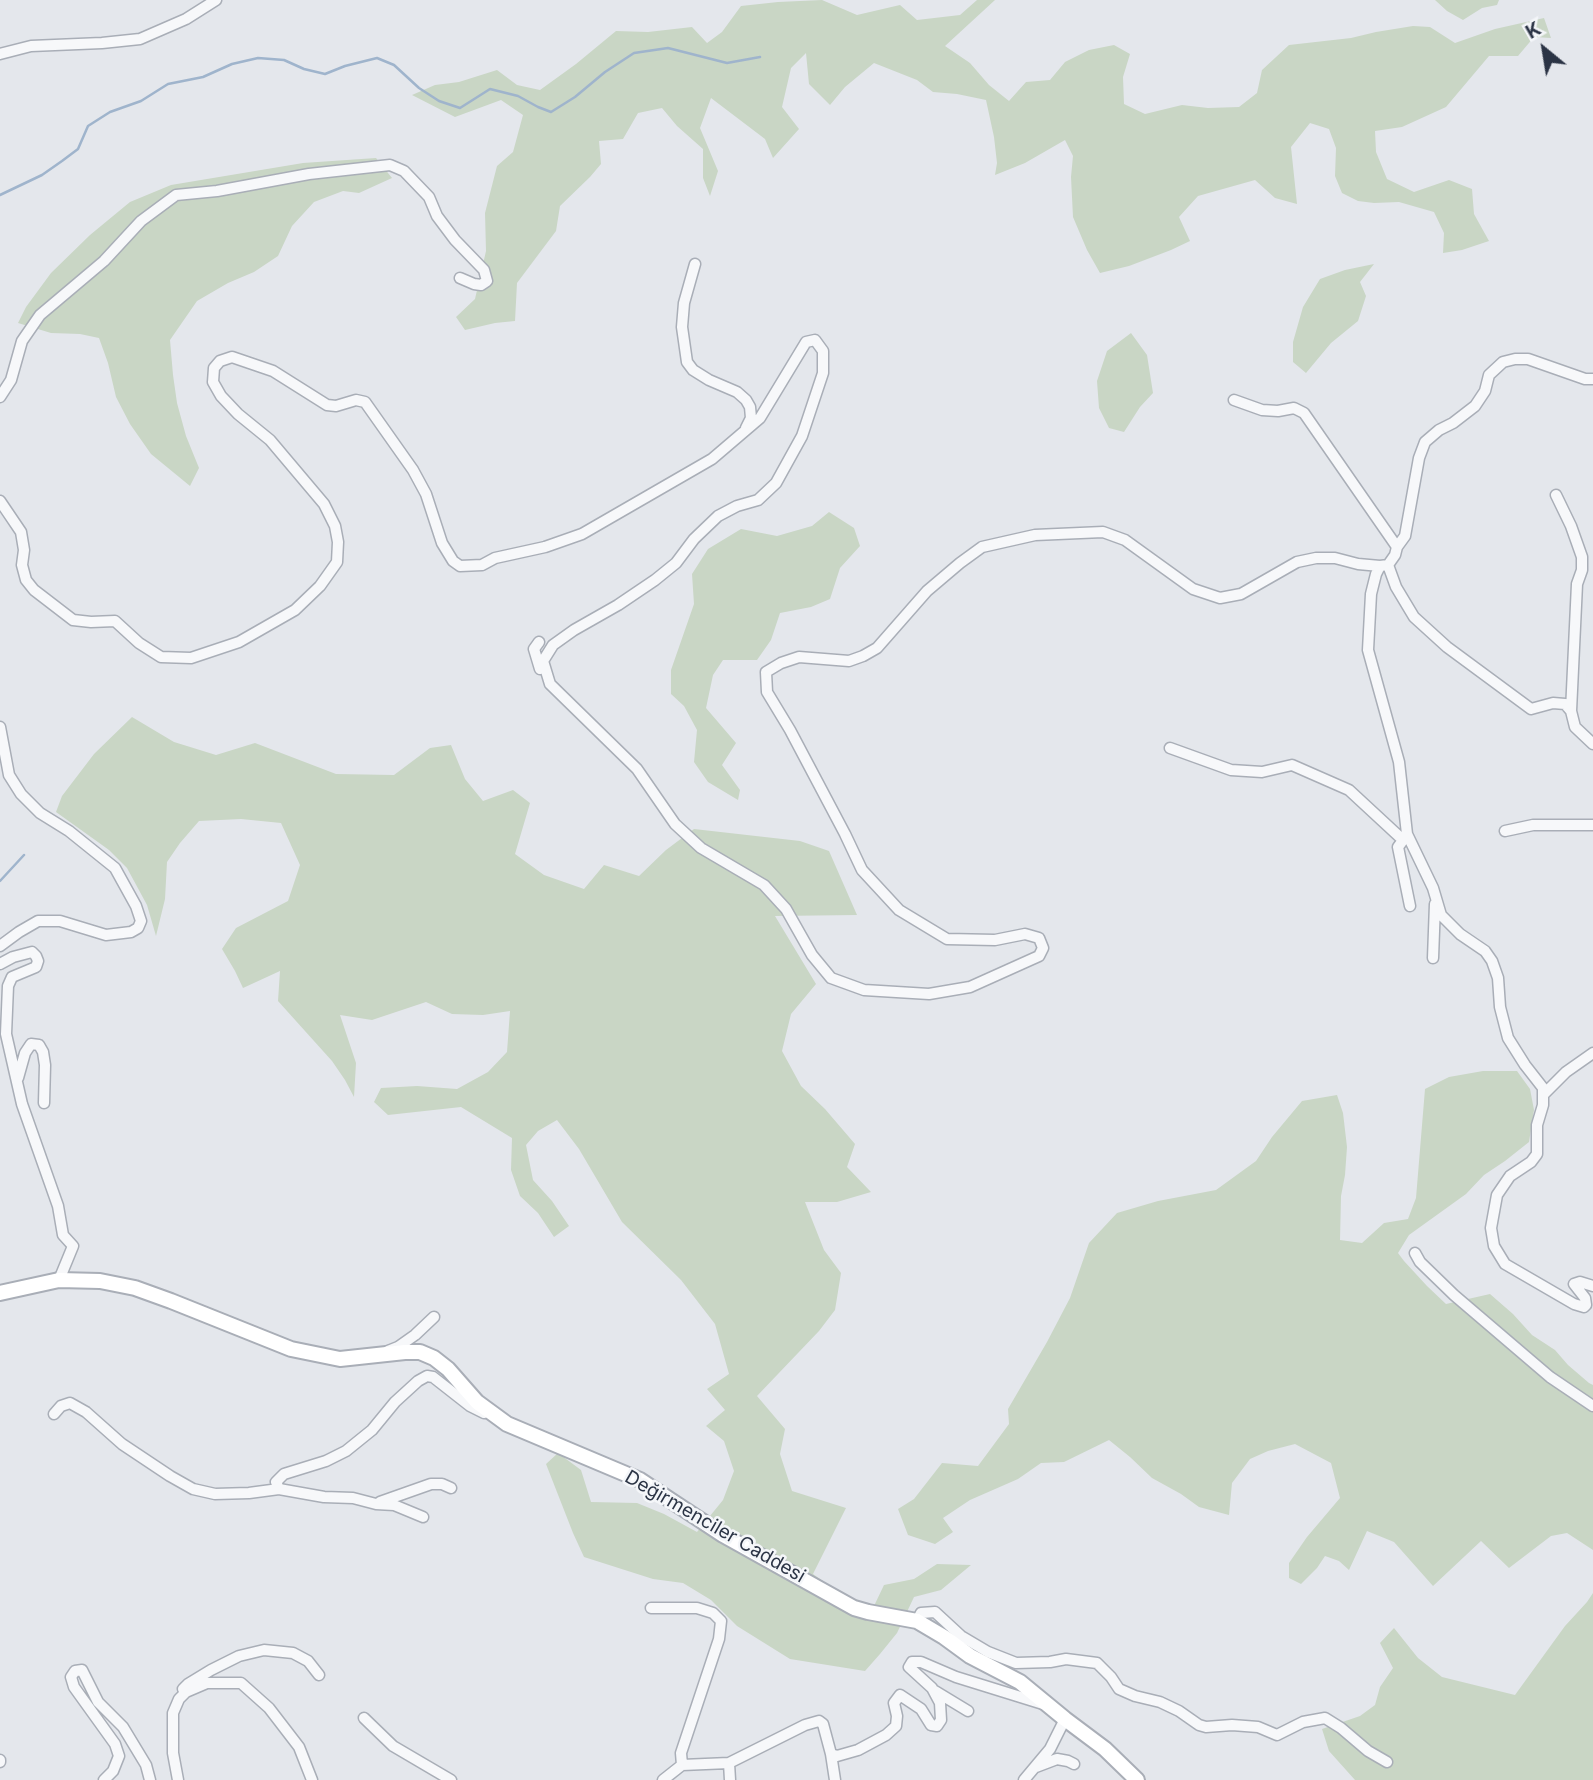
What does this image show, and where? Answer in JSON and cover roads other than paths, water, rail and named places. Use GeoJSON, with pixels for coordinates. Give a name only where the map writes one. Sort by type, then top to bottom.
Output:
{"type":"FeatureCollection","features":[{"type":"Feature","properties":{"kind":"main road","name":"Değirmenciler Caddesi"},"geometry":{"type":"LineString","coordinates":[[0,1293],[59,1280],[100,1281],[135,1288],[291,1349],[340,1359],[420,1352],[434,1358],[448,1369],[477,1402],[507,1424],[640,1480],[723,1535],[854,1608],[918,1621],[970,1656],[1020,1682],[1105,1749],[1137,1780]]}},
{"type":"Feature","properties":{"kind":"street"},"geometry":{"type":"LineString","coordinates":[[0,54],[31,47],[140,38],[186,19],[210,2]]}},
{"type":"Feature","properties":{"kind":"street"},"geometry":{"type":"LineString","coordinates":[[0,397],[11,380],[22,341],[40,315],[104,261],[141,221],[176,195],[217,191],[309,174],[390,166],[404,171],[429,197],[437,216],[455,240],[484,270],[487,281],[481,285],[460,278]]}},
{"type":"Feature","properties":{"kind":"street"},"geometry":{"type":"LineString","coordinates":[[695,264],[684,303],[682,327],[687,362],[693,370],[709,380],[737,391],[746,400],[751,418],[744,432]]}},
{"type":"Feature","properties":{"kind":"street"},"geometry":{"type":"LineString","coordinates":[[0,501],[21,532],[24,550],[22,565],[26,580],[34,590],[74,620],[115,621],[139,643],[161,657],[191,658],[239,642],[295,610],[320,586],[337,562],[338,542],[335,526],[324,504],[270,440],[221,396],[213,382],[214,368],[220,361],[232,357],[273,371],[327,405],[336,406],[356,400],[365,402],[413,470],[426,494],[442,544],[453,561],[460,566],[482,565],[495,558],[545,547],[582,534],[712,459],[760,418],[806,342],[815,340],[823,351],[823,373],[802,436],[776,483],[758,500],[737,506],[718,516],[694,539],[676,563],[655,580],[553,645],[543,662],[550,684]]}},
{"type":"Feature","properties":{"kind":"street"},"geometry":{"type":"LineString","coordinates":[[1410,906],[1398,847],[1405,837],[1399,762],[1368,650],[1371,594],[1376,575],[1395,555],[1405,536],[1424,442],[1475,406],[1485,391],[1489,375],[1503,362],[1528,359],[1585,379],[1593,379]]}},
{"type":"Feature","properties":{"kind":"street"},"geometry":{"type":"LineString","coordinates":[[1234,400],[1262,410],[1294,408],[1304,413],[1397,547]]}},
{"type":"Feature","properties":{"kind":"street"},"geometry":{"type":"LineString","coordinates":[[1556,495],[1582,557],[1582,570],[1577,584],[1571,711],[1575,727],[1593,744]]}},
{"type":"Feature","properties":{"kind":"street"},"geometry":{"type":"LineString","coordinates":[[539,642],[534,649],[542,674],[550,684],[637,769],[675,824],[701,848],[764,885],[772,893],[786,909],[812,955],[831,978],[864,990],[929,994],[970,987],[1039,956],[1043,947],[1039,938],[1025,934],[995,940],[947,939],[899,909],[862,870],[790,730],[767,692],[766,672],[799,657],[849,661],[863,656],[877,648],[927,591],[982,547],[1035,536],[1103,532],[1125,540],[1194,589],[1220,598],[1241,594],[1297,562],[1316,558],[1384,565]]}},
{"type":"Feature","properties":{"kind":"street"},"geometry":{"type":"LineString","coordinates":[[1384,565],[1414,617],[1447,647],[1531,709],[1553,703],[1565,704],[1571,711]]}},
{"type":"Feature","properties":{"kind":"street"},"geometry":{"type":"LineString","coordinates":[[0,727],[9,775],[21,794],[40,813],[69,831],[115,868],[136,906],[141,921],[138,928],[131,932],[106,935],[60,921],[38,921],[0,946]]}},
{"type":"Feature","properties":{"kind":"street"},"geometry":{"type":"LineString","coordinates":[[1170,748],[1231,770],[1262,772],[1292,765],[1349,790],[1405,837],[1433,888],[1441,915],[1460,934],[1485,951],[1492,961],[1498,978],[1500,1007],[1508,1038],[1543,1088],[1543,1105],[1537,1125],[1537,1154],[1531,1162],[1510,1176],[1497,1195],[1491,1228],[1494,1246],[1505,1264],[1574,1304],[1584,1307],[1586,1305],[1585,1298],[1574,1284],[1580,1282],[1593,1286]]}},
{"type":"Feature","properties":{"kind":"street"},"geometry":{"type":"LineString","coordinates":[[1505,831],[1532,825],[1593,825]]}},
{"type":"Feature","properties":{"kind":"street"},"geometry":{"type":"LineString","coordinates":[[1433,958],[1433,912],[1436,896]]}},
{"type":"Feature","properties":{"kind":"street"},"geometry":{"type":"LineString","coordinates":[[0,964],[32,952],[38,961],[36,967],[12,977],[8,986],[6,1034],[22,1104],[58,1206],[63,1235],[74,1246],[59,1280]]}},
{"type":"Feature","properties":{"kind":"street"},"geometry":{"type":"LineString","coordinates":[[17,1082],[24,1053],[32,1044],[39,1045],[46,1065],[44,1103]]}},
{"type":"Feature","properties":{"kind":"street"},"geometry":{"type":"LineString","coordinates":[[1543,1095],[1566,1072],[1593,1054]]}},
{"type":"Feature","properties":{"kind":"street"},"geometry":{"type":"LineString","coordinates":[[1415,1253],[1420,1262],[1464,1303],[1550,1377],[1593,1406]]}},
{"type":"Feature","properties":{"kind":"street"},"geometry":{"type":"LineString","coordinates":[[378,1355],[398,1347],[434,1317]]}},
{"type":"Feature","properties":{"kind":"street"},"geometry":{"type":"LineString","coordinates":[[279,1489],[276,1482],[284,1474],[326,1461],[346,1451],[372,1430],[395,1402],[427,1376],[433,1377],[470,1406],[507,1424]]}},
{"type":"Feature","properties":{"kind":"street"},"geometry":{"type":"LineString","coordinates":[[54,1414],[61,1406],[70,1403],[86,1412],[122,1444],[192,1489],[215,1494],[279,1489],[394,1505],[423,1517]]}},
{"type":"Feature","properties":{"kind":"street"},"geometry":{"type":"LineString","coordinates":[[376,1504],[431,1484],[451,1488]]}},
{"type":"Feature","properties":{"kind":"street"},"geometry":{"type":"LineString","coordinates":[[651,1608],[696,1608],[713,1613],[721,1621],[719,1640],[681,1753],[682,1765]]}},
{"type":"Feature","properties":{"kind":"street"},"geometry":{"type":"LineString","coordinates":[[918,1621],[920,1613],[935,1612],[961,1636],[988,1652],[1016,1663],[1066,1659],[1097,1663],[1119,1689],[1160,1702],[1206,1727],[1258,1727],[1277,1735],[1303,1722],[1325,1718],[1387,1762]]}},
{"type":"Feature","properties":{"kind":"street"},"geometry":{"type":"LineString","coordinates":[[178,1780],[173,1753],[171,1701],[188,1684],[239,1657],[264,1650],[293,1653],[308,1661],[319,1675]]}},
{"type":"Feature","properties":{"kind":"street"},"geometry":{"type":"LineString","coordinates":[[968,1711],[932,1688],[909,1667],[912,1662],[921,1662],[957,1677],[1050,1707]]}},
{"type":"Feature","properties":{"kind":"street"},"geometry":{"type":"LineString","coordinates":[[104,1780],[113,1771],[119,1756],[115,1744],[74,1688],[71,1677],[75,1671],[82,1670],[98,1702],[123,1727],[146,1765],[150,1780]]}},
{"type":"Feature","properties":{"kind":"street"},"geometry":{"type":"LineString","coordinates":[[173,1713],[179,1699],[186,1692],[207,1683],[240,1683],[269,1708],[299,1748],[312,1780]]}},
{"type":"Feature","properties":{"kind":"street"},"geometry":{"type":"LineString","coordinates":[[831,1754],[838,1756],[859,1751],[886,1735],[896,1726],[894,1703],[900,1695],[920,1709],[931,1725],[937,1726],[942,1713],[932,1688]]}},
{"type":"Feature","properties":{"kind":"street"},"geometry":{"type":"LineString","coordinates":[[364,1718],[393,1746],[451,1780]]}},
{"type":"Feature","properties":{"kind":"street"},"geometry":{"type":"LineString","coordinates":[[1024,1780],[1050,1749],[1065,1719]]}},
{"type":"Feature","properties":{"kind":"street"},"geometry":{"type":"LineString","coordinates":[[663,1780],[682,1765],[729,1763],[818,1721],[823,1724],[835,1780]]}},
{"type":"Feature","properties":{"kind":"street"},"geometry":{"type":"LineString","coordinates":[[1035,1768],[1057,1759],[1068,1760],[1074,1764]]}},
{"type":"Feature","properties":{"kind":"street"},"geometry":{"type":"LineString","coordinates":[[729,1763],[730,1780]]}},
{"type":"Feature","properties":{"kind":"waterway"},"geometry":{"type":"LineString","coordinates":[[0,195],[42,175],[78,149],[88,126],[110,112],[141,101],[168,84],[203,77],[232,64],[258,58],[284,60],[325,74],[377,58],[394,65],[419,88],[439,101],[460,108],[490,89],[518,96],[551,112],[634,53],[668,48],[727,63],[760,57]]}},
{"type":"Feature","properties":{"kind":"waterway"},"geometry":{"type":"LineString","coordinates":[[0,881],[24,855]]}}]}
